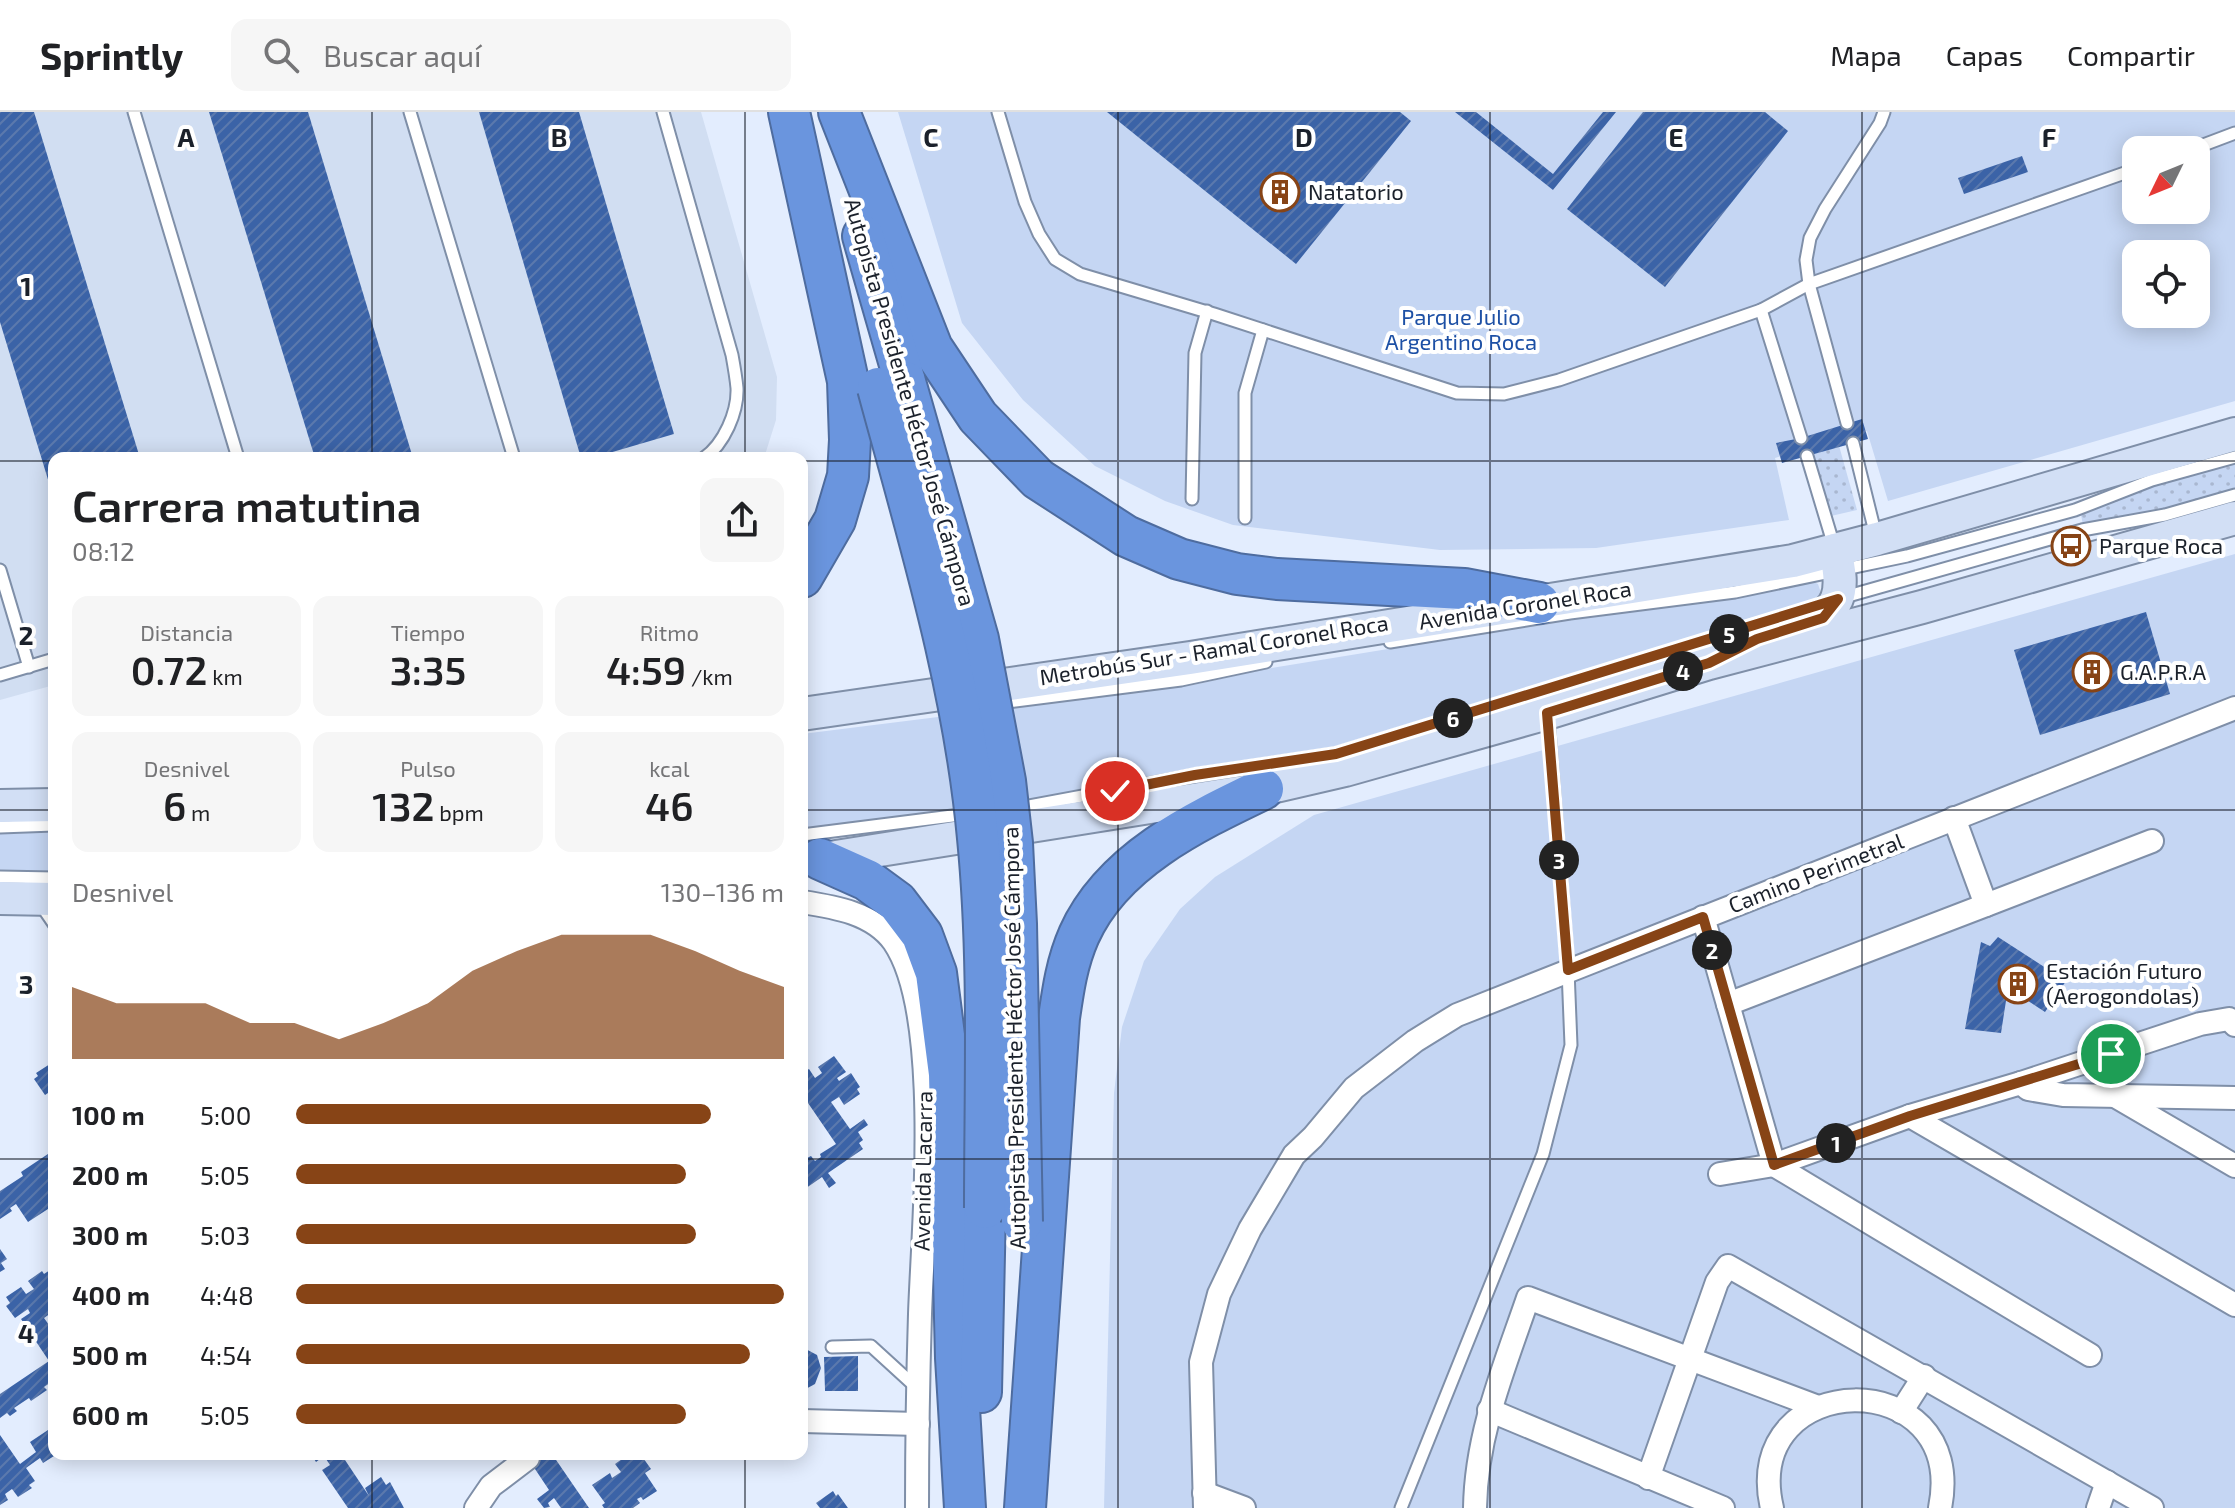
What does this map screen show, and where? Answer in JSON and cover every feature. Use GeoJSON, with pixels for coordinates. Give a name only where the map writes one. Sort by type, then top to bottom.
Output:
{"type":"FeatureCollection","features":[{"type":"Feature","properties":{"kind":"highway","name":"Autopista Presidente Héctor José Cámpora"},"geometry":{"type":"LineString","coordinates":[[792,112],[892,385],[978,639],[994,714],[1012,843],[1022,1222],[1010,1508]]}},
{"type":"Feature","properties":{"kind":"highway"},"geometry":{"type":"LineString","coordinates":[[792,112],[848,381],[848,476],[835,520],[808,567]]}},
{"type":"Feature","properties":{"kind":"highway","name":"Autopista Presidente Héctor José Cámpora"},"geometry":{"type":"LineString","coordinates":[[827,112],[892,385],[946,639],[966,746],[978,839],[985,1039],[985,1278],[977,1508]]}},
{"type":"Feature","properties":{"kind":"highway"},"geometry":{"type":"LineString","coordinates":[[839,112],[932,348],[978,417],[1038,479],[1126,536],[1179,559],[1237,574],[1464,589],[1539,603]]}},
{"type":"Feature","properties":{"kind":"highway"},"geometry":{"type":"LineString","coordinates":[[1025,1508],[1059,1018],[1066,971],[1079,935],[1095,906],[1122,874],[1155,848],[1214,812],[1263,789]]}},
{"type":"Feature","properties":{"kind":"highway"},"geometry":{"type":"LineString","coordinates":[[808,852],[867,880],[897,902],[922,935],[936,973],[949,1074],[956,1358],[965,1508]]}},
{"type":"Feature","properties":{"kind":"main road","name":"Avenida Coronel Roca"},"geometry":{"type":"LineString","coordinates":[[808,713],[1539,603],[1793,561],[1838,573],[1877,539],[2235,434]]}},
{"type":"Feature","properties":{"kind":"main road"},"geometry":{"type":"LineString","coordinates":[[808,852],[1263,789],[1345,770],[1709,663],[1922,607],[2235,518]]}},
{"type":"Feature","properties":{"kind":"main road"},"geometry":{"type":"LineString","coordinates":[[1709,663],[1757,639],[1823,618],[1838,573]]}},
{"type":"Feature","properties":{"kind":"main road"},"geometry":{"type":"LineString","coordinates":[[0,806],[48,805]]}},
{"type":"Feature","properties":{"kind":"main road"},"geometry":{"type":"LineString","coordinates":[[0,898],[48,900]]}},
{"type":"Feature","properties":{"kind":"street","name":"Camino Perimetral"},"geometry":{"type":"LineString","coordinates":[[1204,1501],[1201,1362],[1219,1294],[1250,1229],[1294,1155],[1354,1088],[1415,1041],[1457,1015],[2235,708]]}},
{"type":"Feature","properties":{"kind":"street"},"geometry":{"type":"LineString","coordinates":[[1954,818],[1986,905]]}},
{"type":"Feature","properties":{"kind":"street"},"geometry":{"type":"LineString","coordinates":[[1728,1004],[2152,841]]}},
{"type":"Feature","properties":{"kind":"street","name":"Avenida Lacarra"},"geometry":{"type":"LineString","coordinates":[[808,903],[849,911],[873,923],[892,939],[905,961],[919,1020],[926,1128],[917,1388],[917,1508]]}},
{"type":"Feature","properties":{"kind":"street"},"geometry":{"type":"LineString","coordinates":[[1703,917],[1774,1165],[2090,1355]]}},
{"type":"Feature","properties":{"kind":"street"},"geometry":{"type":"LineString","coordinates":[[1720,1174],[1774,1165],[1910,1116],[2200,1024],[2229,1019],[2235,1025]]}},
{"type":"Feature","properties":{"kind":"street"},"geometry":{"type":"LineString","coordinates":[[2021,1083],[2028,1089],[2063,1095],[2235,1098]]}},
{"type":"Feature","properties":{"kind":"street"},"geometry":{"type":"LineString","coordinates":[[2113,1094],[2235,1166]]}},
{"type":"Feature","properties":{"kind":"street"},"geometry":{"type":"LineString","coordinates":[[1910,1116],[2235,1305]]}},
{"type":"Feature","properties":{"kind":"street"},"geometry":{"type":"LineString","coordinates":[[1648,1478],[1717,1282],[1728,1266],[2152,1508]]}},
{"type":"Feature","properties":{"kind":"street"},"geometry":{"type":"LineString","coordinates":[[1475,1508],[1478,1459],[1489,1410],[1528,1298],[1818,1407]]}},
{"type":"Feature","properties":{"kind":"street"},"geometry":{"type":"LineString","coordinates":[[1901,1412],[1924,1376]]}},
{"type":"Feature","properties":{"kind":"street"},"geometry":{"type":"LineString","coordinates":[[1772,1508],[1769,1477],[1776,1450],[1792,1426],[1818,1407],[1855,1398],[1883,1403],[1918,1425],[1935,1449],[1943,1477],[1940,1508]]}},
{"type":"Feature","properties":{"kind":"street"},"geometry":{"type":"LineString","coordinates":[[1489,1410],[1723,1508]]}},
{"type":"Feature","properties":{"kind":"street"},"geometry":{"type":"LineString","coordinates":[[808,1421],[918,1424]]}},
{"type":"Feature","properties":{"kind":"street"},"geometry":{"type":"LineString","coordinates":[[476,1508],[491,1486],[525,1460]]}},
{"type":"Feature","properties":{"kind":"street"},"geometry":{"type":"LineString","coordinates":[[2098,1508],[2107,1482]]}},
{"type":"Feature","properties":{"kind":"street"},"geometry":{"type":"LineString","coordinates":[[1204,1501],[1244,1508]]}},
{"type":"Feature","properties":{"kind":"lane"},"geometry":{"type":"LineString","coordinates":[[134,112],[236,452]]}},
{"type":"Feature","properties":{"kind":"lane"},"geometry":{"type":"LineString","coordinates":[[410,112],[512,452]]}},
{"type":"Feature","properties":{"kind":"lane"},"geometry":{"type":"LineString","coordinates":[[663,112],[732,355],[737,391],[729,426],[713,452]]}},
{"type":"Feature","properties":{"kind":"lane"},"geometry":{"type":"LineString","coordinates":[[998,112],[1025,202],[1039,234],[1055,259],[1095,280],[1207,311],[1457,393],[1504,394],[1559,380],[1761,310],[1809,284],[2122,174]]}},
{"type":"Feature","properties":{"kind":"lane"},"geometry":{"type":"LineString","coordinates":[[1847,423],[1809,284],[1806,260],[1810,238],[1884,112]]}},
{"type":"Feature","properties":{"kind":"lane"},"geometry":{"type":"LineString","coordinates":[[2210,142],[2235,133]]}},
{"type":"Feature","properties":{"kind":"lane"},"geometry":{"type":"LineString","coordinates":[[1761,310],[1801,438]]}},
{"type":"Feature","properties":{"kind":"lane"},"geometry":{"type":"LineString","coordinates":[[1192,499],[1195,353],[1207,311]]}},
{"type":"Feature","properties":{"kind":"lane"},"geometry":{"type":"LineString","coordinates":[[1245,518],[1245,393],[1263,330]]}},
{"type":"Feature","properties":{"kind":"lane"},"geometry":{"type":"LineString","coordinates":[[1853,443],[1877,539]]}},
{"type":"Feature","properties":{"kind":"lane"},"geometry":{"type":"LineString","coordinates":[[1807,456],[1838,573]]}},
{"type":"Feature","properties":{"kind":"lane","name":"Metrobús Sur - Ramal Coronel Roca"},"geometry":{"type":"LineString","coordinates":[[1003,810],[1195,775],[1336,754],[1838,573],[2075,510],[2152,480],[2235,457]]}},
{"type":"Feature","properties":{"kind":"lane","name":"Metrobús Sur - Ramal Coronel Roca"},"geometry":{"type":"LineString","coordinates":[[1381,643],[1570,613],[1735,592],[2165,515],[2235,495]]}},
{"type":"Feature","properties":{"kind":"lane"},"geometry":{"type":"LineString","coordinates":[[0,570],[29,667]]}},
{"type":"Feature","properties":{"kind":"lane","name":"Metrobús Sur - Ramal Coronel Roca"},"geometry":{"type":"LineString","coordinates":[[982,705],[1181,680],[1286,659]]}},
{"type":"Feature","properties":{"kind":"lane"},"geometry":{"type":"LineString","coordinates":[[0,675],[48,661]]}},
{"type":"Feature","properties":{"kind":"lane"},"geometry":{"type":"LineString","coordinates":[[951,709],[966,707]]}},
{"type":"Feature","properties":{"kind":"lane"},"geometry":{"type":"LineString","coordinates":[[1401,1508],[1543,1154],[1571,1045],[1568,970],[1547,713]]}},
{"type":"Feature","properties":{"kind":"lane"},"geometry":{"type":"LineString","coordinates":[[808,852],[988,812]]}},
{"type":"Feature","properties":{"kind":"lane"},"geometry":{"type":"LineString","coordinates":[[0,827],[48,825]]}},
{"type":"Feature","properties":{"kind":"lane"},"geometry":{"type":"LineString","coordinates":[[0,877],[48,899]]}},
{"type":"Feature","properties":{"kind":"lane"},"geometry":{"type":"LineString","coordinates":[[832,1347],[871,1346],[917,1388]]}},
{"type":"Feature","properties":{"kind":"shaded area"},"geometry":{"type":"Polygon","coordinates":[[[0,112],[701,112],[777,377],[776,420],[766,452],[48,452],[48,687],[0,700],[0,112]]]}},
{"type":"Feature","properties":{"kind":"green space","name":"Parque Julio Argentino Roca"},"geometry":{"type":"Polygon","coordinates":[[[898,112],[2235,112],[2235,401],[1888,501],[1867,431],[1775,458],[1789,520],[1596,548],[1440,550],[1233,525],[1165,501],[1095,466],[1023,400],[962,323],[898,112]]]}},
{"type":"Feature","properties":{"kind":"green space"},"geometry":{"type":"Polygon","coordinates":[[[1805,324],[1857,510],[1831,516],[1780,334],[1805,324]]]}},
{"type":"Feature","properties":{"kind":"green space"},"geometry":{"type":"Polygon","coordinates":[[[2235,463],[2235,490],[2162,511],[2083,525],[2081,515],[2153,486],[2235,463]]]}},
{"type":"Feature","properties":{"kind":"green space"},"geometry":{"type":"Polygon","coordinates":[[[2235,554],[2235,1508],[1104,1508],[1114,1093],[1122,1027],[1144,961],[1180,909],[1215,877],[1314,815],[2235,554]]]}},
{"type":"Feature","properties":{"kind":"green space"},"geometry":{"type":"Polygon","coordinates":[[[1810,580],[1818,584],[1821,593],[1817,599],[1733,623],[1501,699],[1330,748],[1038,799],[808,827],[808,733],[1193,685],[1266,669],[1565,620],[1742,596],[1810,580]]]}},
{"type":"Feature","properties":{"kind":"green space"},"geometry":{"type":"Polygon","coordinates":[[[48,832],[48,872],[0,871],[0,834],[48,832]]]}},
{"type":"Feature","properties":{"kind":"building"},"geometry":{"type":"Polygon","coordinates":[[[0,112],[34,112],[138,452],[48,452],[48,480],[0,322],[0,112]]]}},
{"type":"Feature","properties":{"kind":"building"},"geometry":{"type":"Polygon","coordinates":[[[209,112],[308,112],[411,452],[313,452],[209,112]]]}},
{"type":"Feature","properties":{"kind":"building"},"geometry":{"type":"Polygon","coordinates":[[[479,112],[579,112],[674,434],[612,452],[579,452],[479,112]]]}},
{"type":"Feature","properties":{"kind":"building","name":"Natatorio"},"geometry":{"type":"Polygon","coordinates":[[[1107,112],[1400,112],[1411,121],[1296,264],[1107,112]]]}},
{"type":"Feature","properties":{"kind":"building"},"geometry":{"type":"Polygon","coordinates":[[[1455,112],[1476,112],[1553,174],[1603,112],[1616,112],[1553,190],[1455,112]]]}},
{"type":"Feature","properties":{"kind":"building"},"geometry":{"type":"Polygon","coordinates":[[[1643,112],[1765,112],[1788,131],[1665,287],[1567,209],[1643,112]]]}},
{"type":"Feature","properties":{"kind":"building"},"geometry":{"type":"Polygon","coordinates":[[[2022,156],[2028,172],[1964,194],[1958,178],[2022,156]]]}},
{"type":"Feature","properties":{"kind":"building"},"geometry":{"type":"Polygon","coordinates":[[[1862,419],[1868,439],[1782,463],[1776,443],[1862,419]]]}},
{"type":"Feature","properties":{"kind":"building","name":"G.A.P.R.A"},"geometry":{"type":"Polygon","coordinates":[[[2146,612],[2170,694],[2040,735],[2014,650],[2146,612]]]}},
{"type":"Feature","properties":{"kind":"building","name":"Estación Futuro (Aerogondolas)"},"geometry":{"type":"Polygon","coordinates":[[[1998,937],[2066,981],[2045,1012],[2008,988],[2001,1033],[1965,1029],[1981,942],[1990,946],[1998,937]]]}},
{"type":"Feature","properties":{"kind":"building"},"geometry":{"type":"Polygon","coordinates":[[[834,1056],[846,1072],[837,1078],[839,1081],[851,1073],[860,1087],[857,1089],[860,1094],[844,1105],[839,1097],[831,1102],[850,1129],[864,1119],[868,1125],[858,1132],[863,1140],[859,1143],[863,1149],[828,1173],[836,1183],[829,1188],[822,1177],[808,1187],[808,1158],[811,1156],[815,1161],[836,1144],[808,1103],[808,1070],[815,1078],[822,1073],[818,1067],[834,1056]]]}},
{"type":"Feature","properties":{"kind":"building"},"geometry":{"type":"Polygon","coordinates":[[[48,1065],[48,1093],[45,1095],[34,1079],[38,1076],[36,1073],[48,1065]]]}},
{"type":"Feature","properties":{"kind":"building"},"geometry":{"type":"Polygon","coordinates":[[[48,1154],[48,1209],[28,1222],[16,1204],[0,1219],[0,1191],[23,1176],[21,1172],[48,1154]]]}},
{"type":"Feature","properties":{"kind":"building"},"geometry":{"type":"Polygon","coordinates":[[[0,1249],[7,1259],[1,1263],[5,1269],[0,1272],[0,1249]]]}},
{"type":"Feature","properties":{"kind":"building"},"geometry":{"type":"Polygon","coordinates":[[[42,1271],[44,1274],[48,1271],[48,1315],[44,1318],[48,1324],[48,1360],[21,1319],[30,1313],[28,1309],[15,1318],[6,1306],[10,1303],[6,1297],[21,1287],[26,1294],[34,1289],[28,1281],[42,1271]]]}},
{"type":"Feature","properties":{"kind":"building"},"geometry":{"type":"Polygon","coordinates":[[[808,1350],[817,1355],[821,1368],[815,1384],[808,1388],[808,1350]]]}},
{"type":"Feature","properties":{"kind":"building"},"geometry":{"type":"Polygon","coordinates":[[[858,1356],[858,1391],[825,1391],[824,1357],[858,1356]]]}},
{"type":"Feature","properties":{"kind":"building"},"geometry":{"type":"Polygon","coordinates":[[[48,1362],[48,1384],[44,1387],[47,1390],[14,1408],[17,1411],[10,1416],[7,1413],[0,1418],[0,1394],[48,1362]]]}},
{"type":"Feature","properties":{"kind":"building"},"geometry":{"type":"Polygon","coordinates":[[[48,1430],[48,1460],[43,1463],[40,1458],[26,1468],[35,1481],[29,1485],[32,1488],[18,1497],[12,1489],[5,1494],[8,1500],[0,1505],[0,1435],[20,1464],[36,1452],[30,1442],[48,1430]]]}},
{"type":"Feature","properties":{"kind":"building"},"geometry":{"type":"Polygon","coordinates":[[[327,1460],[345,1460],[369,1496],[365,1488],[381,1477],[386,1485],[390,1482],[404,1508],[348,1508],[322,1470],[330,1465],[327,1460]]]}},
{"type":"Feature","properties":{"kind":"building"},"geometry":{"type":"Polygon","coordinates":[[[529,1460],[556,1460],[589,1508],[561,1508],[554,1498],[548,1503],[550,1507],[544,1508],[537,1499],[549,1490],[529,1460]]]}},
{"type":"Feature","properties":{"kind":"building"},"geometry":{"type":"Polygon","coordinates":[[[621,1460],[645,1460],[651,1469],[645,1473],[657,1491],[643,1500],[641,1497],[637,1499],[640,1503],[633,1508],[604,1508],[602,1505],[605,1503],[592,1485],[610,1473],[612,1478],[621,1472],[615,1464],[621,1460]]]}},
{"type":"Feature","properties":{"kind":"building"},"geometry":{"type":"Polygon","coordinates":[[[833,1491],[848,1508],[820,1508],[816,1503],[833,1491]]]}},
{"type":"Feature","properties":{"kind":"place","name":"Natatorio"},"geometry":{"type":"Point","coordinates":[1280,192]}},
{"type":"Feature","properties":{"kind":"place","name":"Parque Roca"},"geometry":{"type":"Point","coordinates":[2071,546]}},
{"type":"Feature","properties":{"kind":"place","name":"G.A.P.R.A"},"geometry":{"type":"Point","coordinates":[2092,672]}},
{"type":"Feature","properties":{"kind":"place","name":"Estación Futuro (Aerogondolas)"},"geometry":{"type":"Point","coordinates":[2018,984]}},
{"type":"Feature","properties":{"kind":"route"},"geometry":{"type":"LineString","coordinates":[[1115,791],[1195,775],[1336,754],[1838,599],[1823,618],[1757,639],[1709,663],[1547,713],[1568,970],[1703,917],[1774,1165],[1910,1116],[2111,1054]]}}]}
